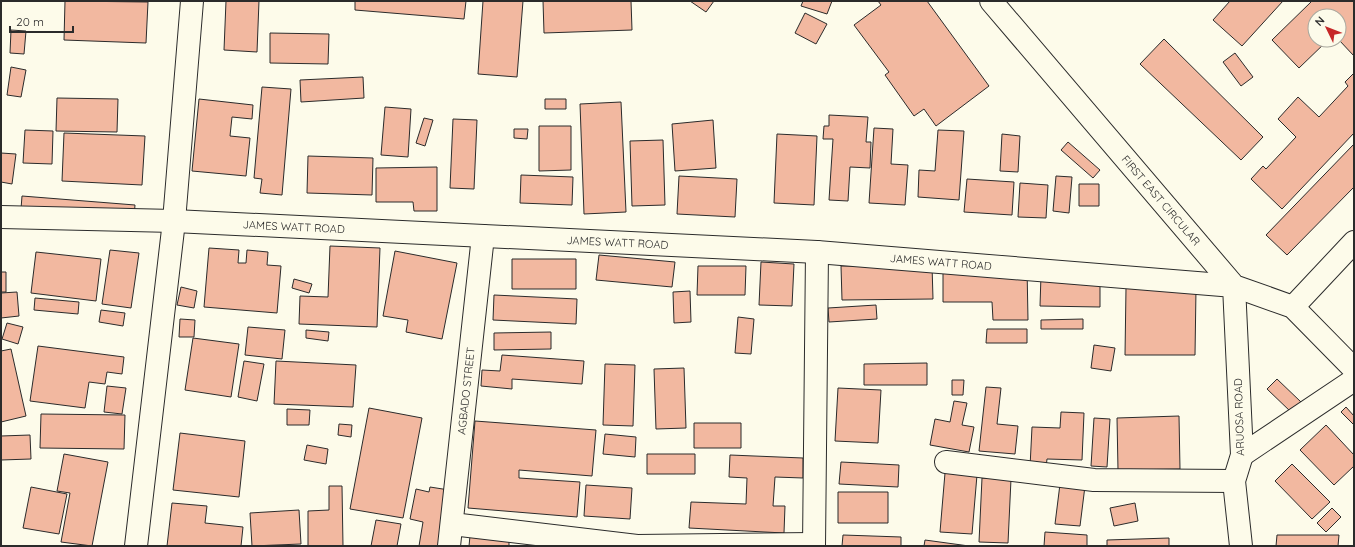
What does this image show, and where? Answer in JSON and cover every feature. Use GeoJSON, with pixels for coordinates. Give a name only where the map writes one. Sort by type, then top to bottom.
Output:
{"type":"FeatureCollection","features":[{"type":"Feature","properties":{"kind":"street"},"geometry":{"type":"LineString","coordinates":[[136,546],[174,221],[192,1]]}},
{"type":"Feature","properties":{"kind":"street","name":"FIRST EAST CIRCULAR"},"geometry":{"type":"LineString","coordinates":[[991,1],[1234,286],[1293,307],[1354,369]]}},
{"type":"Feature","properties":{"kind":"street","name":"JAMES WATT ROAD"},"geometry":{"type":"LineString","coordinates":[[1,217],[174,221],[817,252],[1234,286]]}},
{"type":"Feature","properties":{"kind":"street","name":"AGBADO STREET"},"geometry":{"type":"LineString","coordinates":[[449,546],[483,236]]}},
{"type":"Feature","properties":{"kind":"street"},"geometry":{"type":"LineString","coordinates":[[1293,307],[1354,242]]}},
{"type":"Feature","properties":{"kind":"street"},"geometry":{"type":"LineString","coordinates":[[452,524],[637,546],[814,545],[817,252]]}},
{"type":"Feature","properties":{"kind":"street","name":"ARUOSA ROAD"},"geometry":{"type":"LineString","coordinates":[[1234,286],[1242,455],[1234,481],[1241,546]]}},
{"type":"Feature","properties":{"kind":"street"},"geometry":{"type":"LineString","coordinates":[[1242,455],[1354,380]]}},
{"type":"Feature","properties":{"kind":"street"},"geometry":{"type":"LineString","coordinates":[[946,462],[1094,480],[1234,481]]}},
{"type":"Feature","properties":{"kind":"building"},"geometry":{"type":"Polygon","coordinates":[[[65,1],[148,2],[146,43],[64,40],[65,1]]]}},
{"type":"Feature","properties":{"kind":"building"},"geometry":{"type":"Polygon","coordinates":[[[226,1],[259,1],[257,52],[224,50],[226,1]]]}},
{"type":"Feature","properties":{"kind":"building"},"geometry":{"type":"Polygon","coordinates":[[[355,1],[466,1],[464,19],[355,10],[355,1]]]}},
{"type":"Feature","properties":{"kind":"building"},"geometry":{"type":"Polygon","coordinates":[[[483,1],[523,1],[517,77],[478,74],[483,1]]]}},
{"type":"Feature","properties":{"kind":"building"},"geometry":{"type":"Polygon","coordinates":[[[543,1],[631,1],[632,30],[544,33],[543,1]]]}},
{"type":"Feature","properties":{"kind":"building"},"geometry":{"type":"Polygon","coordinates":[[[690,1],[714,1],[706,12],[690,1]]]}},
{"type":"Feature","properties":{"kind":"building"},"geometry":{"type":"Polygon","coordinates":[[[803,1],[832,1],[827,14],[801,6],[803,1]]]}},
{"type":"Feature","properties":{"kind":"building"},"geometry":{"type":"Polygon","coordinates":[[[878,1],[927,1],[989,86],[936,126],[924,109],[914,116],[885,75],[889,72],[854,25],[881,5],[878,1]]]}},
{"type":"Feature","properties":{"kind":"building"},"geometry":{"type":"Polygon","coordinates":[[[1230,1],[1283,1],[1242,46],[1213,20],[1230,1]]]}},
{"type":"Feature","properties":{"kind":"building"},"geometry":{"type":"Polygon","coordinates":[[[1312,1],[1352,1],[1354,3],[1354,56],[1346,48],[1347,8],[1307,8],[1307,48],[1320,48],[1299,68],[1272,40],[1312,1]]]}},
{"type":"Feature","properties":{"kind":"building"},"geometry":{"type":"Polygon","coordinates":[[[805,13],[827,24],[816,44],[795,33],[805,13]]]}},
{"type":"Feature","properties":{"kind":"building"},"geometry":{"type":"Polygon","coordinates":[[[11,30],[26,31],[24,54],[10,53],[11,30]]]}},
{"type":"Feature","properties":{"kind":"building"},"geometry":{"type":"Polygon","coordinates":[[[270,33],[329,34],[328,64],[270,63],[270,33]]]}},
{"type":"Feature","properties":{"kind":"building"},"geometry":{"type":"Polygon","coordinates":[[[1164,39],[1263,137],[1241,160],[1140,64],[1164,39]]]}},
{"type":"Feature","properties":{"kind":"building"},"geometry":{"type":"Polygon","coordinates":[[[1235,53],[1253,77],[1241,86],[1223,62],[1235,53]]]}},
{"type":"Feature","properties":{"kind":"building"},"geometry":{"type":"Polygon","coordinates":[[[11,67],[26,70],[21,97],[7,95],[11,67]]]}},
{"type":"Feature","properties":{"kind":"building"},"geometry":{"type":"Polygon","coordinates":[[[1354,73],[1354,133],[1282,209],[1251,179],[1263,166],[1266,169],[1296,137],[1278,119],[1298,97],[1319,117],[1348,86],[1345,82],[1354,73]]]}},
{"type":"Feature","properties":{"kind":"building"},"geometry":{"type":"Polygon","coordinates":[[[363,77],[364,98],[301,102],[300,80],[363,77]]]}},
{"type":"Feature","properties":{"kind":"building"},"geometry":{"type":"Polygon","coordinates":[[[262,87],[291,89],[282,195],[260,193],[262,179],[254,178],[262,87]]]}},
{"type":"Feature","properties":{"kind":"building"},"geometry":{"type":"Polygon","coordinates":[[[57,98],[118,99],[117,132],[56,131],[57,98]]]}},
{"type":"Feature","properties":{"kind":"building"},"geometry":{"type":"Polygon","coordinates":[[[199,99],[253,105],[252,119],[232,117],[230,136],[250,138],[246,176],[192,171],[199,99]]]}},
{"type":"Feature","properties":{"kind":"building"},"geometry":{"type":"Polygon","coordinates":[[[545,99],[566,99],[566,109],[545,109],[545,99]]]}},
{"type":"Feature","properties":{"kind":"building"},"geometry":{"type":"Polygon","coordinates":[[[621,102],[626,212],[584,214],[580,104],[621,102]]]}},
{"type":"Feature","properties":{"kind":"building"},"geometry":{"type":"Polygon","coordinates":[[[385,107],[411,109],[408,157],[381,155],[385,107]]]}},
{"type":"Feature","properties":{"kind":"building"},"geometry":{"type":"Polygon","coordinates":[[[829,115],[868,117],[866,142],[871,142],[870,168],[850,167],[848,201],[829,200],[833,139],[823,139],[824,126],[829,126],[829,115]]]}},
{"type":"Feature","properties":{"kind":"building"},"geometry":{"type":"Polygon","coordinates":[[[424,118],[433,120],[425,146],[416,143],[424,118]]]}},
{"type":"Feature","properties":{"kind":"building"},"geometry":{"type":"Polygon","coordinates":[[[453,119],[477,120],[474,189],[450,188],[453,119]]]}},
{"type":"Feature","properties":{"kind":"building"},"geometry":{"type":"Polygon","coordinates":[[[713,120],[716,168],[675,171],[672,124],[713,120]]]}},
{"type":"Feature","properties":{"kind":"building"},"geometry":{"type":"Polygon","coordinates":[[[539,126],[571,126],[571,170],[539,171],[539,126]]]}},
{"type":"Feature","properties":{"kind":"building"},"geometry":{"type":"Polygon","coordinates":[[[874,128],[893,129],[891,164],[908,165],[905,205],[869,203],[874,128]]]}},
{"type":"Feature","properties":{"kind":"building"},"geometry":{"type":"Polygon","coordinates":[[[514,129],[528,129],[527,139],[514,138],[514,129]]]}},
{"type":"Feature","properties":{"kind":"building"},"geometry":{"type":"Polygon","coordinates":[[[25,130],[53,131],[52,164],[23,163],[25,130]]]}},
{"type":"Feature","properties":{"kind":"building"},"geometry":{"type":"Polygon","coordinates":[[[938,130],[964,131],[959,200],[918,197],[919,170],[935,171],[938,130]]]}},
{"type":"Feature","properties":{"kind":"building"},"geometry":{"type":"Polygon","coordinates":[[[64,133],[145,136],[142,185],[62,181],[64,133]]]}},
{"type":"Feature","properties":{"kind":"building"},"geometry":{"type":"Polygon","coordinates":[[[777,134],[817,136],[814,205],[774,203],[777,134]]]}},
{"type":"Feature","properties":{"kind":"building"},"geometry":{"type":"Polygon","coordinates":[[[1002,134],[1020,136],[1018,172],[1000,171],[1002,134]]]}},
{"type":"Feature","properties":{"kind":"building"},"geometry":{"type":"Polygon","coordinates":[[[663,140],[665,205],[632,206],[630,141],[663,140]]]}},
{"type":"Feature","properties":{"kind":"building"},"geometry":{"type":"Polygon","coordinates":[[[1068,142],[1100,170],[1093,178],[1061,150],[1068,142]]]}},
{"type":"Feature","properties":{"kind":"building"},"geometry":{"type":"Polygon","coordinates":[[[1354,144],[1354,187],[1287,255],[1266,235],[1354,144]]]}},
{"type":"Feature","properties":{"kind":"building"},"geometry":{"type":"Polygon","coordinates":[[[1,153],[16,154],[12,184],[1,182],[1,153]]]}},
{"type":"Feature","properties":{"kind":"building"},"geometry":{"type":"Polygon","coordinates":[[[308,156],[373,158],[372,195],[307,193],[308,156]]]}},
{"type":"Feature","properties":{"kind":"building"},"geometry":{"type":"Polygon","coordinates":[[[437,167],[437,211],[414,211],[413,202],[376,202],[376,168],[437,167]]]}},
{"type":"Feature","properties":{"kind":"building"},"geometry":{"type":"Polygon","coordinates":[[[521,175],[573,177],[572,205],[520,203],[521,175]]]}},
{"type":"Feature","properties":{"kind":"building"},"geometry":{"type":"Polygon","coordinates":[[[679,176],[737,179],[735,217],[677,214],[679,176]]]}},
{"type":"Feature","properties":{"kind":"building"},"geometry":{"type":"Polygon","coordinates":[[[1056,176],[1072,177],[1069,213],[1053,211],[1056,176]]]}},
{"type":"Feature","properties":{"kind":"building"},"geometry":{"type":"Polygon","coordinates":[[[967,179],[1014,182],[1012,215],[964,212],[967,179]]]}},
{"type":"Feature","properties":{"kind":"building"},"geometry":{"type":"Polygon","coordinates":[[[1020,183],[1048,185],[1046,218],[1018,217],[1020,183]]]}},
{"type":"Feature","properties":{"kind":"building"},"geometry":{"type":"Polygon","coordinates":[[[1079,184],[1099,184],[1099,206],[1079,206],[1079,184]]]}},
{"type":"Feature","properties":{"kind":"building"},"geometry":{"type":"Polygon","coordinates":[[[22,196],[135,205],[134,218],[21,209],[22,196]]]}},
{"type":"Feature","properties":{"kind":"building"},"geometry":{"type":"Polygon","coordinates":[[[330,246],[380,248],[377,327],[299,324],[300,296],[328,297],[330,246]]]}},
{"type":"Feature","properties":{"kind":"building"},"geometry":{"type":"Polygon","coordinates":[[[209,248],[239,250],[238,263],[246,263],[247,250],[268,252],[267,265],[281,266],[277,313],[204,307],[209,248]]]}},
{"type":"Feature","properties":{"kind":"building"},"geometry":{"type":"Polygon","coordinates":[[[110,250],[139,253],[131,308],[102,304],[110,250]]]}},
{"type":"Feature","properties":{"kind":"building"},"geometry":{"type":"Polygon","coordinates":[[[395,251],[457,263],[442,339],[406,332],[408,320],[383,316],[395,251]]]}},
{"type":"Feature","properties":{"kind":"building"},"geometry":{"type":"Polygon","coordinates":[[[36,252],[101,259],[96,301],[31,293],[36,252]]]}},
{"type":"Feature","properties":{"kind":"building"},"geometry":{"type":"Polygon","coordinates":[[[599,255],[675,262],[672,287],[596,280],[599,255]]]}},
{"type":"Feature","properties":{"kind":"building"},"geometry":{"type":"Polygon","coordinates":[[[512,259],[576,259],[576,289],[512,289],[512,259]]]}},
{"type":"Feature","properties":{"kind":"building"},"geometry":{"type":"Polygon","coordinates":[[[761,262],[794,264],[792,306],[759,305],[761,262]]]}},
{"type":"Feature","properties":{"kind":"building"},"geometry":{"type":"Polygon","coordinates":[[[932,265],[933,299],[842,300],[841,266],[932,265]]]}},
{"type":"Feature","properties":{"kind":"building"},"geometry":{"type":"Polygon","coordinates":[[[698,266],[746,266],[745,295],[697,295],[698,266]]]}},
{"type":"Feature","properties":{"kind":"building"},"geometry":{"type":"Polygon","coordinates":[[[1027,267],[1028,320],[993,320],[992,302],[943,302],[943,268],[1027,267]]]}},
{"type":"Feature","properties":{"kind":"building"},"geometry":{"type":"Polygon","coordinates":[[[1,272],[6,272],[6,292],[1,292],[1,272]]]}},
{"type":"Feature","properties":{"kind":"building"},"geometry":{"type":"Polygon","coordinates":[[[1041,275],[1100,276],[1100,307],[1040,306],[1041,275]]]}},
{"type":"Feature","properties":{"kind":"building"},"geometry":{"type":"Polygon","coordinates":[[[294,279],[312,284],[309,293],[292,288],[294,279]]]}},
{"type":"Feature","properties":{"kind":"building"},"geometry":{"type":"Polygon","coordinates":[[[181,287],[197,291],[194,308],[177,305],[181,287]]]}},
{"type":"Feature","properties":{"kind":"building"},"geometry":{"type":"Polygon","coordinates":[[[1126,288],[1196,289],[1195,355],[1125,355],[1126,288]]]}},
{"type":"Feature","properties":{"kind":"building"},"geometry":{"type":"Polygon","coordinates":[[[690,291],[691,322],[674,323],[673,292],[690,291]]]}},
{"type":"Feature","properties":{"kind":"building"},"geometry":{"type":"Polygon","coordinates":[[[17,292],[19,316],[1,318],[1,293],[17,292]]]}},
{"type":"Feature","properties":{"kind":"building"},"geometry":{"type":"Polygon","coordinates":[[[494,295],[577,299],[576,324],[493,320],[494,295]]]}},
{"type":"Feature","properties":{"kind":"building"},"geometry":{"type":"Polygon","coordinates":[[[35,298],[79,302],[78,314],[34,310],[35,298]]]}},
{"type":"Feature","properties":{"kind":"building"},"geometry":{"type":"Polygon","coordinates":[[[876,305],[877,319],[829,322],[828,308],[876,305]]]}},
{"type":"Feature","properties":{"kind":"building"},"geometry":{"type":"Polygon","coordinates":[[[101,310],[125,313],[123,326],[99,322],[101,310]]]}},
{"type":"Feature","properties":{"kind":"building"},"geometry":{"type":"Polygon","coordinates":[[[738,317],[754,319],[751,354],[735,353],[738,317]]]}},
{"type":"Feature","properties":{"kind":"building"},"geometry":{"type":"Polygon","coordinates":[[[180,319],[195,320],[194,337],[179,337],[180,319]]]}},
{"type":"Feature","properties":{"kind":"building"},"geometry":{"type":"Polygon","coordinates":[[[1083,319],[1083,329],[1041,329],[1041,320],[1083,319]]]}},
{"type":"Feature","properties":{"kind":"building"},"geometry":{"type":"Polygon","coordinates":[[[7,323],[23,327],[18,344],[2,339],[7,323]]]}},
{"type":"Feature","properties":{"kind":"building"},"geometry":{"type":"Polygon","coordinates":[[[248,327],[285,330],[282,359],[245,355],[248,327]]]}},
{"type":"Feature","properties":{"kind":"building"},"geometry":{"type":"Polygon","coordinates":[[[987,329],[1027,329],[1027,343],[986,343],[987,329]]]}},
{"type":"Feature","properties":{"kind":"building"},"geometry":{"type":"Polygon","coordinates":[[[306,330],[329,332],[328,341],[306,338],[306,330]]]}},
{"type":"Feature","properties":{"kind":"building"},"geometry":{"type":"Polygon","coordinates":[[[551,332],[551,349],[494,350],[494,333],[551,332]]]}},
{"type":"Feature","properties":{"kind":"building"},"geometry":{"type":"Polygon","coordinates":[[[193,338],[239,344],[231,397],[185,390],[193,338]]]}},
{"type":"Feature","properties":{"kind":"building"},"geometry":{"type":"Polygon","coordinates":[[[1094,345],[1115,348],[1111,371],[1091,368],[1094,345]]]}},
{"type":"Feature","properties":{"kind":"building"},"geometry":{"type":"Polygon","coordinates":[[[38,346],[124,357],[122,374],[107,372],[105,384],[89,382],[85,408],[30,401],[38,346]]]}},
{"type":"Feature","properties":{"kind":"building"},"geometry":{"type":"Polygon","coordinates":[[[11,349],[26,416],[1,422],[1,351],[11,349]]]}},
{"type":"Feature","properties":{"kind":"building"},"geometry":{"type":"Polygon","coordinates":[[[502,355],[584,361],[582,384],[512,379],[512,389],[481,386],[482,370],[500,371],[502,355]]]}},
{"type":"Feature","properties":{"kind":"building"},"geometry":{"type":"Polygon","coordinates":[[[244,361],[264,364],[257,401],[238,397],[244,361]]]}},
{"type":"Feature","properties":{"kind":"building"},"geometry":{"type":"Polygon","coordinates":[[[276,361],[356,365],[353,407],[274,404],[276,361]]]}},
{"type":"Feature","properties":{"kind":"building"},"geometry":{"type":"Polygon","coordinates":[[[927,363],[927,385],[864,385],[864,364],[927,363]]]}},
{"type":"Feature","properties":{"kind":"building"},"geometry":{"type":"Polygon","coordinates":[[[605,364],[635,365],[633,426],[603,425],[605,364]]]}},
{"type":"Feature","properties":{"kind":"building"},"geometry":{"type":"Polygon","coordinates":[[[684,368],[686,428],[656,429],[654,369],[684,368]]]}},
{"type":"Feature","properties":{"kind":"building"},"geometry":{"type":"Polygon","coordinates":[[[1277,379],[1301,402],[1291,412],[1267,389],[1277,379]]]}},
{"type":"Feature","properties":{"kind":"building"},"geometry":{"type":"Polygon","coordinates":[[[952,380],[964,380],[963,395],[952,395],[952,380]]]}},
{"type":"Feature","properties":{"kind":"building"},"geometry":{"type":"Polygon","coordinates":[[[107,386],[126,388],[122,414],[104,412],[107,386]]]}},
{"type":"Feature","properties":{"kind":"building"},"geometry":{"type":"Polygon","coordinates":[[[986,387],[1001,388],[997,424],[1018,426],[1015,454],[979,451],[986,387]]]}},
{"type":"Feature","properties":{"kind":"building"},"geometry":{"type":"Polygon","coordinates":[[[838,388],[881,390],[878,443],[835,441],[838,388]]]}},
{"type":"Feature","properties":{"kind":"building"},"geometry":{"type":"Polygon","coordinates":[[[954,401],[967,403],[962,425],[974,427],[969,452],[930,445],[935,419],[950,422],[954,401]]]}},
{"type":"Feature","properties":{"kind":"building"},"geometry":{"type":"Polygon","coordinates":[[[1346,407],[1354,416],[1354,425],[1341,412],[1346,407]]]}},
{"type":"Feature","properties":{"kind":"building"},"geometry":{"type":"Polygon","coordinates":[[[369,408],[422,418],[403,518],[350,509],[369,408]]]}},
{"type":"Feature","properties":{"kind":"building"},"geometry":{"type":"Polygon","coordinates":[[[287,409],[310,410],[309,425],[287,425],[287,409]]]}},
{"type":"Feature","properties":{"kind":"building"},"geometry":{"type":"Polygon","coordinates":[[[1061,412],[1084,413],[1082,460],[1047,459],[1046,468],[1030,467],[1032,427],[1060,428],[1061,412]]]}},
{"type":"Feature","properties":{"kind":"building"},"geometry":{"type":"Polygon","coordinates":[[[41,414],[125,415],[124,449],[40,448],[41,414]]]}},
{"type":"Feature","properties":{"kind":"building"},"geometry":{"type":"Polygon","coordinates":[[[1179,416],[1180,469],[1118,470],[1117,418],[1179,416]]]}},
{"type":"Feature","properties":{"kind":"building"},"geometry":{"type":"Polygon","coordinates":[[[1094,418],[1110,419],[1107,467],[1091,466],[1094,418]]]}},
{"type":"Feature","properties":{"kind":"building"},"geometry":{"type":"Polygon","coordinates":[[[475,421],[596,430],[592,476],[519,470],[519,478],[580,482],[577,517],[468,508],[475,421]]]}},
{"type":"Feature","properties":{"kind":"building"},"geometry":{"type":"Polygon","coordinates":[[[694,423],[741,423],[741,448],[694,448],[694,423]]]}},
{"type":"Feature","properties":{"kind":"building"},"geometry":{"type":"Polygon","coordinates":[[[339,424],[352,425],[351,437],[338,435],[339,424]]]}},
{"type":"Feature","properties":{"kind":"building"},"geometry":{"type":"Polygon","coordinates":[[[1326,425],[1354,455],[1354,466],[1334,485],[1300,450],[1326,425]]]}},
{"type":"Feature","properties":{"kind":"building"},"geometry":{"type":"Polygon","coordinates":[[[180,433],[245,441],[239,497],[173,490],[180,433]]]}},
{"type":"Feature","properties":{"kind":"building"},"geometry":{"type":"Polygon","coordinates":[[[605,434],[636,437],[635,457],[603,454],[605,434]]]}},
{"type":"Feature","properties":{"kind":"building"},"geometry":{"type":"Polygon","coordinates":[[[30,435],[31,459],[1,460],[1,436],[30,435]]]}},
{"type":"Feature","properties":{"kind":"building"},"geometry":{"type":"Polygon","coordinates":[[[307,445],[328,449],[326,464],[304,460],[307,445]]]}},
{"type":"Feature","properties":{"kind":"building"},"geometry":{"type":"Polygon","coordinates":[[[64,454],[108,462],[92,546],[61,542],[70,493],[57,491],[64,454]]]}},
{"type":"Feature","properties":{"kind":"building"},"geometry":{"type":"Polygon","coordinates":[[[647,454],[695,454],[695,474],[647,474],[647,454]]]}},
{"type":"Feature","properties":{"kind":"building"},"geometry":{"type":"Polygon","coordinates":[[[730,455],[803,458],[803,478],[775,477],[773,506],[785,506],[784,533],[689,528],[691,502],[746,504],[747,478],[729,477],[730,455]]]}},
{"type":"Feature","properties":{"kind":"building"},"geometry":{"type":"Polygon","coordinates":[[[841,462],[899,465],[898,487],[839,484],[841,462]]]}},
{"type":"Feature","properties":{"kind":"building"},"geometry":{"type":"Polygon","coordinates":[[[1292,464],[1330,502],[1312,519],[1275,481],[1292,464]]]}},
{"type":"Feature","properties":{"kind":"building"},"geometry":{"type":"Polygon","coordinates":[[[945,473],[977,475],[972,534],[940,532],[945,473]]]}},
{"type":"Feature","properties":{"kind":"building"},"geometry":{"type":"Polygon","coordinates":[[[982,478],[1011,479],[1008,543],[979,542],[982,478]]]}},
{"type":"Feature","properties":{"kind":"building"},"geometry":{"type":"Polygon","coordinates":[[[1060,484],[1085,486],[1080,526],[1055,524],[1060,484]]]}},
{"type":"Feature","properties":{"kind":"building"},"geometry":{"type":"Polygon","coordinates":[[[586,485],[632,488],[630,519],[584,516],[586,485]]]}},
{"type":"Feature","properties":{"kind":"building"},"geometry":{"type":"Polygon","coordinates":[[[329,486],[342,486],[343,546],[308,546],[308,511],[329,510],[329,486]]]}},
{"type":"Feature","properties":{"kind":"building"},"geometry":{"type":"Polygon","coordinates":[[[31,487],[67,494],[59,534],[23,528],[31,487]]]}},
{"type":"Feature","properties":{"kind":"building"},"geometry":{"type":"Polygon","coordinates":[[[430,487],[449,490],[439,546],[419,546],[423,522],[410,519],[416,489],[429,492],[430,487]]]}},
{"type":"Feature","properties":{"kind":"building"},"geometry":{"type":"Polygon","coordinates":[[[838,492],[888,492],[888,523],[838,523],[838,492]]]}},
{"type":"Feature","properties":{"kind":"building"},"geometry":{"type":"Polygon","coordinates":[[[172,503],[207,506],[205,523],[243,527],[241,546],[167,546],[172,503]]]}},
{"type":"Feature","properties":{"kind":"building"},"geometry":{"type":"Polygon","coordinates":[[[1135,503],[1138,521],[1114,526],[1110,508],[1135,503]]]}},
{"type":"Feature","properties":{"kind":"building"},"geometry":{"type":"Polygon","coordinates":[[[1332,508],[1341,517],[1326,532],[1317,523],[1332,508]]]}},
{"type":"Feature","properties":{"kind":"building"},"geometry":{"type":"Polygon","coordinates":[[[299,510],[301,544],[252,546],[250,513],[299,510]]]}},
{"type":"Feature","properties":{"kind":"building"},"geometry":{"type":"Polygon","coordinates":[[[376,520],[401,524],[397,546],[371,546],[376,520]]]}},
{"type":"Feature","properties":{"kind":"building"},"geometry":{"type":"Polygon","coordinates":[[[1045,532],[1087,535],[1087,546],[1044,546],[1045,532]]]}},
{"type":"Feature","properties":{"kind":"building"},"geometry":{"type":"Polygon","coordinates":[[[843,535],[901,537],[901,546],[842,546],[843,535]]]}},
{"type":"Feature","properties":{"kind":"building"},"geometry":{"type":"Polygon","coordinates":[[[1277,535],[1339,535],[1338,546],[1276,546],[1277,535]]]}},
{"type":"Feature","properties":{"kind":"building"},"geometry":{"type":"Polygon","coordinates":[[[470,536],[509,541],[509,546],[469,546],[470,536]]]}},
{"type":"Feature","properties":{"kind":"building"},"geometry":{"type":"Polygon","coordinates":[[[1169,538],[1169,546],[1107,546],[1107,540],[1169,538]]]}},
{"type":"Feature","properties":{"kind":"building"},"geometry":{"type":"Polygon","coordinates":[[[925,540],[969,546],[924,546],[925,540]]]}}]}
